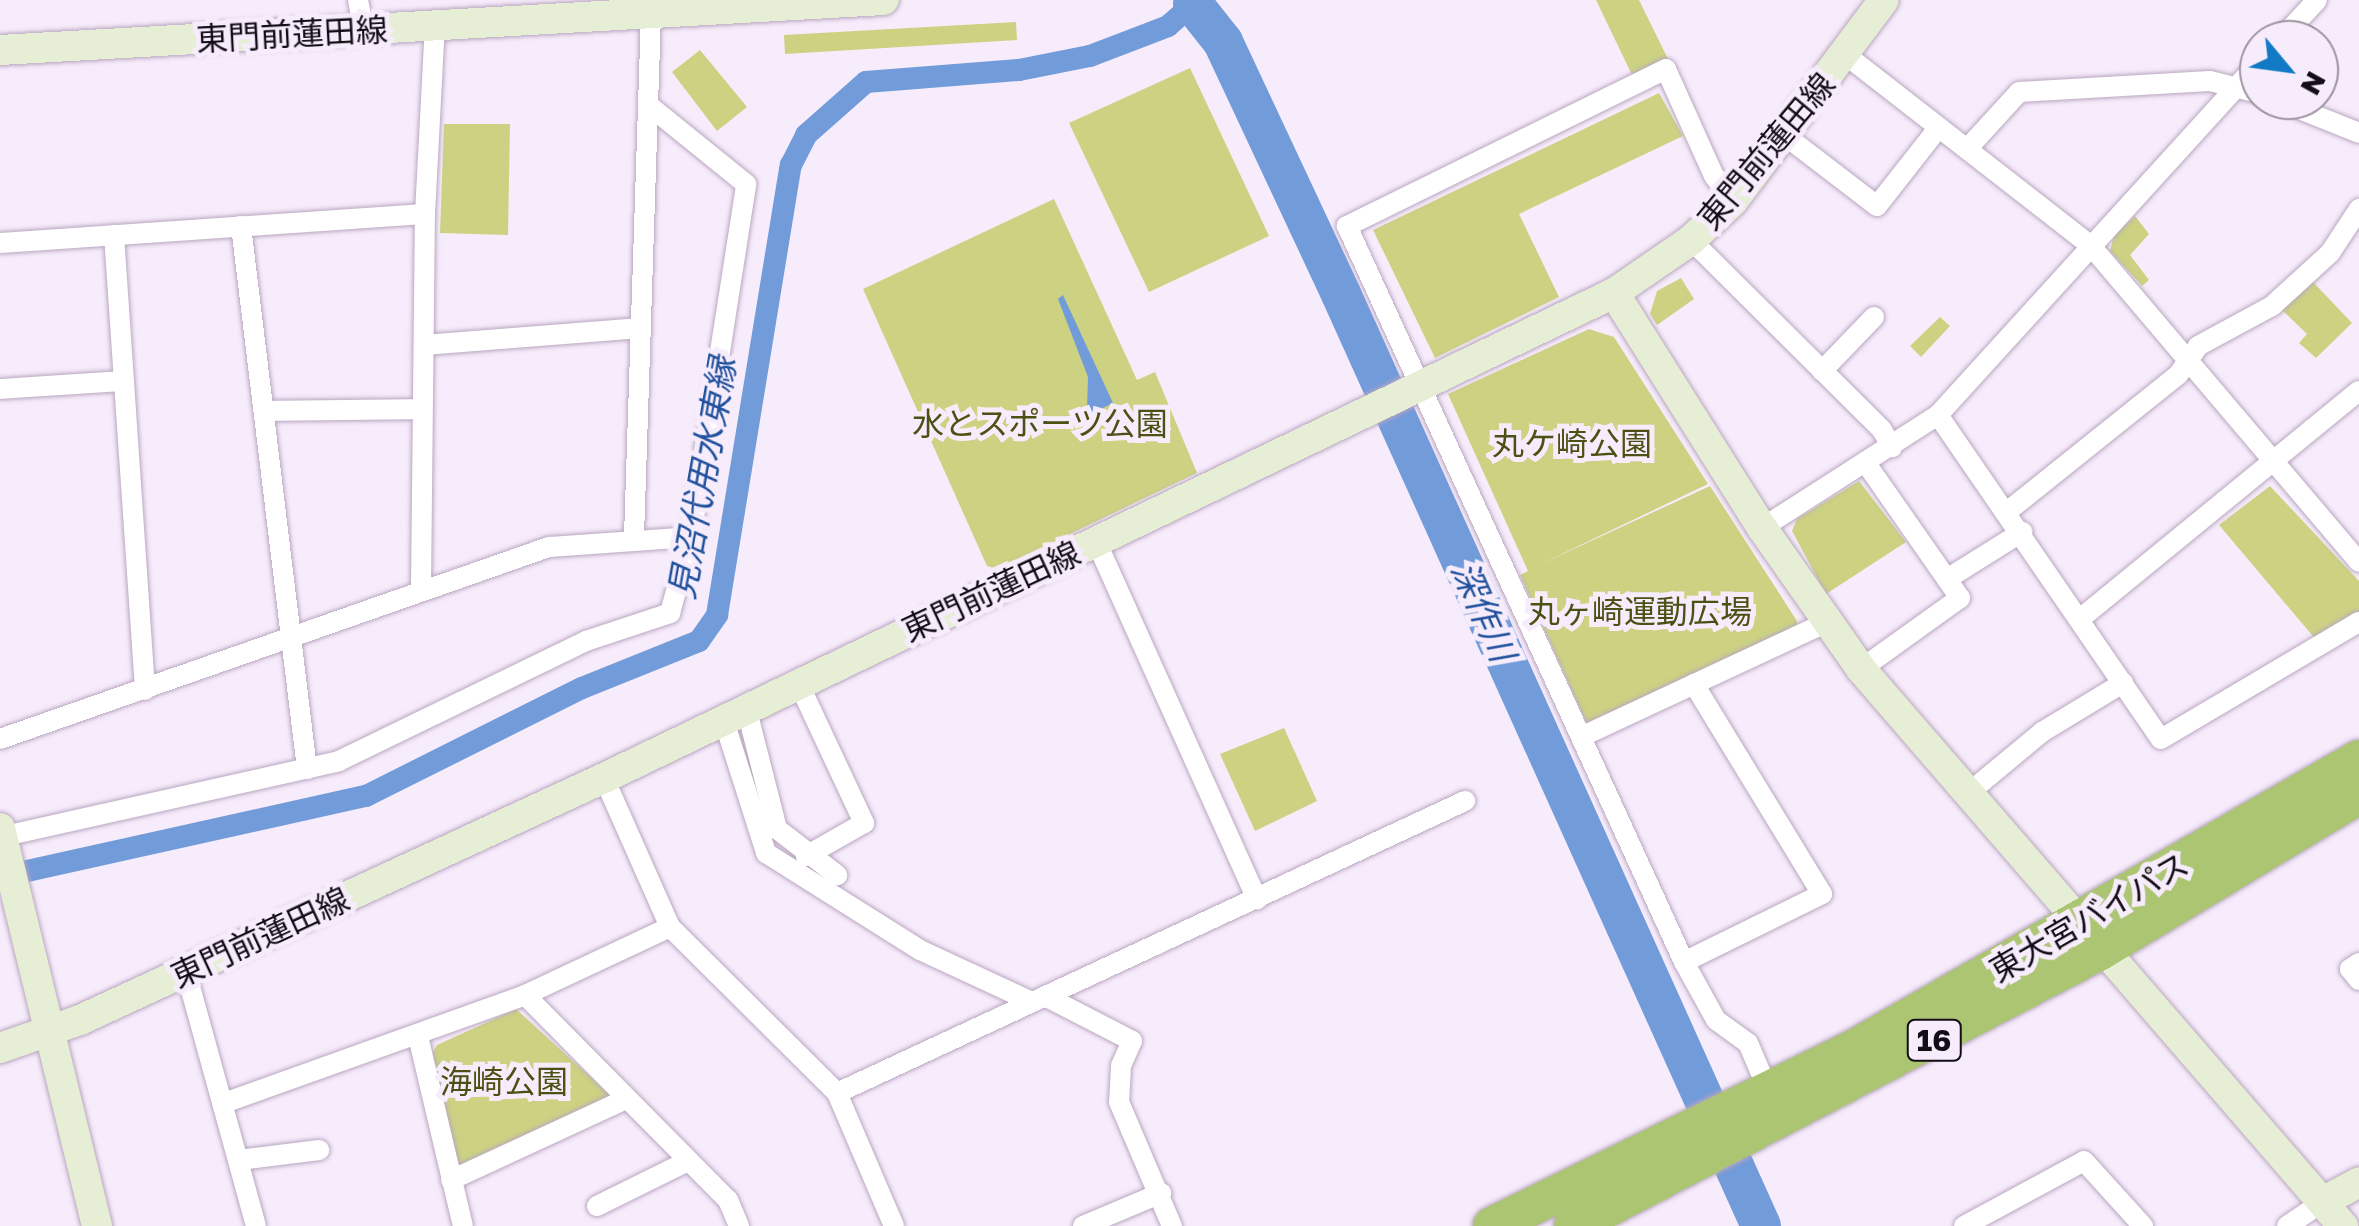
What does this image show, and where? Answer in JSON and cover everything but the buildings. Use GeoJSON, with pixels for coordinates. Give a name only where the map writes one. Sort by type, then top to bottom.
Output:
{"type":"FeatureCollection","features":[{"type":"Feature","properties":{"kind":"highway","name":"東大宮バイパス"},"geometry":{"type":"LineString","coordinates":[[2090,938],[2359,759]]}},
{"type":"Feature","properties":{"kind":"highway","name":"東大宮バイパス"},"geometry":{"type":"LineString","coordinates":[[1573,1226],[1763,1107],[2359,795]]}},
{"type":"Feature","properties":{"kind":"highway","name":"東大宮バイパス"},"geometry":{"type":"LineString","coordinates":[[1492,1226],[1695,1148]]}},
{"type":"Feature","properties":{"kind":"main road","name":"東門前蓮田線"},"geometry":{"type":"LineString","coordinates":[[0,50],[884,0]]}},
{"type":"Feature","properties":{"kind":"main road","name":"東門前蓮田線"},"geometry":{"type":"LineString","coordinates":[[0,1048],[48,1032],[186,972],[604,778],[734,712],[1614,293],[1692,240],[1733,201],[1786,137],[1884,0]]}},
{"type":"Feature","properties":{"kind":"main road"},"geometry":{"type":"LineString","coordinates":[[1614,293],[1762,528],[1861,670],[1964,796],[2344,1226]]}},
{"type":"Feature","properties":{"kind":"main road"},"geometry":{"type":"LineString","coordinates":[[4,848],[97,1226]]}},
{"type":"Feature","properties":{"kind":"main road"},"geometry":{"type":"LineString","coordinates":[[2324,1201],[2359,1182]]}},
{"type":"Feature","properties":{"kind":"street"},"geometry":{"type":"LineString","coordinates":[[358,0],[364,30]]}},
{"type":"Feature","properties":{"kind":"street"},"geometry":{"type":"LineString","coordinates":[[2299,20],[2318,0]]}},
{"type":"Feature","properties":{"kind":"street"},"geometry":{"type":"LineString","coordinates":[[634,537],[651,107],[651,14]]}},
{"type":"Feature","properties":{"kind":"street"},"geometry":{"type":"LineString","coordinates":[[422,588],[425,214],[434,26]]}},
{"type":"Feature","properties":{"kind":"street"},"geometry":{"type":"LineString","coordinates":[[1846,55],[2091,246],[2275,456],[2359,562]]}},
{"type":"Feature","properties":{"kind":"street"},"geometry":{"type":"LineString","coordinates":[[1733,201],[1714,176],[1666,68],[1347,226],[1417,388],[1585,734],[1684,962],[1716,1020],[1748,1042],[1763,1107]]}},
{"type":"Feature","properties":{"kind":"street"},"geometry":{"type":"LineString","coordinates":[[1967,149],[2019,92],[2238,84]]}},
{"type":"Feature","properties":{"kind":"street"},"geometry":{"type":"LineString","coordinates":[[1762,528],[1938,415],[2238,84]]}},
{"type":"Feature","properties":{"kind":"street"},"geometry":{"type":"LineString","coordinates":[[4,848],[339,761],[586,641],[670,613],[690,537],[746,184],[651,107]]}},
{"type":"Feature","properties":{"kind":"street"},"geometry":{"type":"LineString","coordinates":[[2327,120],[2359,133]]}},
{"type":"Feature","properties":{"kind":"street"},"geometry":{"type":"LineString","coordinates":[[1786,137],[1878,206],[1938,127]]}},
{"type":"Feature","properties":{"kind":"street"},"geometry":{"type":"LineString","coordinates":[[2008,511],[2178,375],[2198,346],[2272,306],[2330,252],[2359,209]]}},
{"type":"Feature","properties":{"kind":"street"},"geometry":{"type":"LineString","coordinates":[[0,243],[425,214]]}},
{"type":"Feature","properties":{"kind":"street"},"geometry":{"type":"LineString","coordinates":[[241,226],[267,412],[307,769]]}},
{"type":"Feature","properties":{"kind":"street"},"geometry":{"type":"LineString","coordinates":[[114,235],[145,690]]}},
{"type":"Feature","properties":{"kind":"street"},"geometry":{"type":"LineString","coordinates":[[1692,240],[1892,447]]}},
{"type":"Feature","properties":{"kind":"street"},"geometry":{"type":"LineString","coordinates":[[1822,372],[1874,317]]}},
{"type":"Feature","properties":{"kind":"street"},"geometry":{"type":"LineString","coordinates":[[424,346],[640,328]]}},
{"type":"Feature","properties":{"kind":"street"},"geometry":{"type":"LineString","coordinates":[[0,389],[124,381]]}},
{"type":"Feature","properties":{"kind":"street"},"geometry":{"type":"LineString","coordinates":[[2080,619],[2359,391]]}},
{"type":"Feature","properties":{"kind":"street"},"geometry":{"type":"LineString","coordinates":[[267,412],[421,408]]}},
{"type":"Feature","properties":{"kind":"street"},"geometry":{"type":"LineString","coordinates":[[1938,415],[2008,511],[2161,739],[2359,622]]}},
{"type":"Feature","properties":{"kind":"street"},"geometry":{"type":"LineString","coordinates":[[1861,670],[1960,598],[1865,462]]}},
{"type":"Feature","properties":{"kind":"street"},"geometry":{"type":"LineString","coordinates":[[1948,579],[2022,532]]}},
{"type":"Feature","properties":{"kind":"street"},"geometry":{"type":"LineString","coordinates":[[0,740],[422,588],[549,547],[634,537],[690,537]]}},
{"type":"Feature","properties":{"kind":"street"},"geometry":{"type":"LineString","coordinates":[[1096,541],[1257,899]]}},
{"type":"Feature","properties":{"kind":"street"},"geometry":{"type":"LineString","coordinates":[[1585,734],[1827,622]]}},
{"type":"Feature","properties":{"kind":"street"},"geometry":{"type":"LineString","coordinates":[[798,682],[864,822],[806,856]]}},
{"type":"Feature","properties":{"kind":"street"},"geometry":{"type":"LineString","coordinates":[[1964,796],[2042,732],[2123,682]]}},
{"type":"Feature","properties":{"kind":"street"},"geometry":{"type":"LineString","coordinates":[[1684,962],[1822,894],[1694,684]]}},
{"type":"Feature","properties":{"kind":"street"},"geometry":{"type":"LineString","coordinates":[[734,712],[777,829],[806,856],[837,875]]}},
{"type":"Feature","properties":{"kind":"street"},"geometry":{"type":"LineString","coordinates":[[734,712],[766,853],[920,950],[1132,1041],[1121,1066],[1119,1102],[1172,1226]]}},
{"type":"Feature","properties":{"kind":"street"},"geometry":{"type":"LineString","coordinates":[[604,778],[670,927],[838,1093],[894,1226]]}},
{"type":"Feature","properties":{"kind":"street"},"geometry":{"type":"LineString","coordinates":[[838,1093],[1465,801]]}},
{"type":"Feature","properties":{"kind":"street"},"geometry":{"type":"LineString","coordinates":[[224,1103],[418,1036],[524,994],[670,927]]}},
{"type":"Feature","properties":{"kind":"street"},"geometry":{"type":"LineString","coordinates":[[2359,964],[2350,969],[2359,980]]}},
{"type":"Feature","properties":{"kind":"street"},"geometry":{"type":"LineString","coordinates":[[186,972],[256,1226]]}},
{"type":"Feature","properties":{"kind":"street"},"geometry":{"type":"LineString","coordinates":[[524,994],[728,1200],[740,1226]]}},
{"type":"Feature","properties":{"kind":"street"},"geometry":{"type":"LineString","coordinates":[[418,1036],[462,1226]]}},
{"type":"Feature","properties":{"kind":"street"},"geometry":{"type":"LineString","coordinates":[[452,1180],[626,1099]]}},
{"type":"Feature","properties":{"kind":"street"},"geometry":{"type":"LineString","coordinates":[[239,1160],[319,1150]]}},
{"type":"Feature","properties":{"kind":"street"},"geometry":{"type":"LineString","coordinates":[[597,1206],[688,1161]]}},
{"type":"Feature","properties":{"kind":"street"},"geometry":{"type":"LineString","coordinates":[[1964,1226],[2084,1161],[2143,1226]]}},
{"type":"Feature","properties":{"kind":"street"},"geometry":{"type":"LineString","coordinates":[[1083,1226],[1161,1193]]}},
{"type":"Feature","properties":{"kind":"street"},"geometry":{"type":"LineString","coordinates":[[2287,1226],[2324,1201]]}},
{"type":"Feature","properties":{"kind":"green space"},"geometry":{"type":"Polygon","coordinates":[[[1596,0],[1639,0],[1669,61],[1633,77],[1596,0]]]}},
{"type":"Feature","properties":{"kind":"green space"},"geometry":{"type":"Polygon","coordinates":[[[1016,22],[1017,40],[785,54],[784,35],[1016,22]]]}},
{"type":"Feature","properties":{"kind":"green space"},"geometry":{"type":"Polygon","coordinates":[[[700,50],[747,107],[717,131],[672,72],[700,50]]]}},
{"type":"Feature","properties":{"kind":"green space"},"geometry":{"type":"Polygon","coordinates":[[[1190,68],[1269,236],[1149,292],[1069,123],[1190,68]]]}},
{"type":"Feature","properties":{"kind":"green space"},"geometry":{"type":"Polygon","coordinates":[[[1659,93],[1683,136],[1519,214],[1559,297],[1435,358],[1373,230],[1659,93]]]}},
{"type":"Feature","properties":{"kind":"green space"},"geometry":{"type":"Polygon","coordinates":[[[444,124],[510,124],[508,235],[440,233],[444,124]]]}},
{"type":"Feature","properties":{"kind":"green space","name":"水とスポーツ公園"},"geometry":{"type":"Polygon","coordinates":[[[1054,199],[1137,380],[1155,372],[1197,473],[997,569],[987,566],[863,289],[1054,199]]]}},
{"type":"Feature","properties":{"kind":"green space"},"geometry":{"type":"Polygon","coordinates":[[[2135,216],[2149,234],[2130,255],[2149,280],[2142,286],[2110,251],[2114,236],[2135,216]]]}},
{"type":"Feature","properties":{"kind":"green space"},"geometry":{"type":"Polygon","coordinates":[[[1681,278],[1694,299],[1657,325],[1650,314],[1657,291],[1681,278]]]}},
{"type":"Feature","properties":{"kind":"green space"},"geometry":{"type":"Polygon","coordinates":[[[2313,282],[2352,323],[2316,358],[2299,343],[2307,334],[2282,310],[2313,282]]]}},
{"type":"Feature","properties":{"kind":"green space"},"geometry":{"type":"Polygon","coordinates":[[[1940,317],[1950,326],[1921,357],[1910,346],[1940,317]]]}},
{"type":"Feature","properties":{"kind":"green space"},"geometry":{"type":"Polygon","coordinates":[[[1589,329],[1614,337],[1708,484],[1539,565],[1710,486],[1797,621],[1797,630],[1594,726],[1586,722],[1520,575],[1528,571],[1448,394],[1589,329]]]}},
{"type":"Feature","properties":{"kind":"green space"},"geometry":{"type":"Polygon","coordinates":[[[1859,481],[1906,542],[1826,594],[1792,531],[1797,519],[1859,481]]]}},
{"type":"Feature","properties":{"kind":"green space"},"geometry":{"type":"Polygon","coordinates":[[[2270,486],[2359,581],[2359,614],[2317,641],[2219,525],[2270,486]]]}},
{"type":"Feature","properties":{"kind":"green space"},"geometry":{"type":"Polygon","coordinates":[[[1284,728],[1317,801],[1255,831],[1220,754],[1284,728]]]}},
{"type":"Feature","properties":{"kind":"green space","name":"海崎公園"},"geometry":{"type":"Polygon","coordinates":[[[516,1009],[608,1093],[606,1102],[464,1167],[457,1163],[431,1056],[437,1045],[516,1009]]]}},
{"type":"Feature","properties":{"kind":"water"},"geometry":{"type":"Polygon","coordinates":[[[1063,295],[1113,403],[1103,408],[1104,420],[1087,409],[1088,377],[1058,299],[1063,295]]]}},
{"type":"Feature","properties":{"kind":"waterway","name":"見沼代用水東縁"},"geometry":{"type":"LineString","coordinates":[[0,877],[366,796],[582,688],[699,641],[717,615],[791,165],[806,135],[866,82],[1019,70],[1090,56],[1168,26],[1198,0]]}},
{"type":"Feature","properties":{"kind":"waterway","name":"深作川"},"geometry":{"type":"LineString","coordinates":[[1193,4],[1223,42],[1341,294],[1761,1226]]}},
{"type":"Feature","properties":{"kind":"park label","name":"丸ケ崎公園"},"geometry":{"type":"Point","coordinates":[1572,443]}},
{"type":"Feature","properties":{"kind":"park label","name":"丸ヶ崎運動広場"},"geometry":{"type":"Point","coordinates":[1640,611]}}]}
